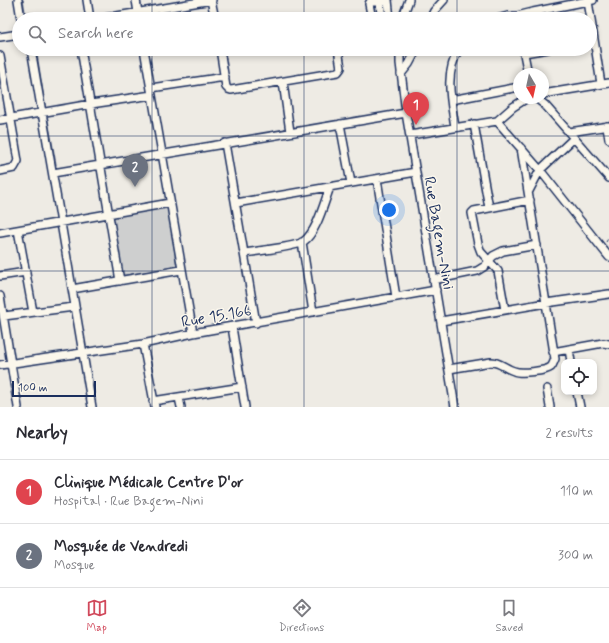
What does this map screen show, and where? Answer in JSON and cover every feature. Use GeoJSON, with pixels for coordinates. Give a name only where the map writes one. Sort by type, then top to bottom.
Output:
{"type":"FeatureCollection","features":[{"type":"Feature","properties":{"kind":"street"},"geometry":{"type":"LineString","coordinates":[[18,0],[20,12]]}},
{"type":"Feature","properties":{"kind":"street"},"geometry":{"type":"LineString","coordinates":[[87,0],[89,12]]}},
{"type":"Feature","properties":{"kind":"street"},"geometry":{"type":"LineString","coordinates":[[136,0],[138,12]]}},
{"type":"Feature","properties":{"kind":"street"},"geometry":{"type":"LineString","coordinates":[[154,12],[192,2],[212,0],[214,12]]}},
{"type":"Feature","properties":{"kind":"street"},"geometry":{"type":"LineString","coordinates":[[405,12],[409,0]]}},
{"type":"Feature","properties":{"kind":"street"},"geometry":{"type":"LineString","coordinates":[[434,12],[444,0]]}},
{"type":"Feature","properties":{"kind":"street"},"geometry":{"type":"LineString","coordinates":[[533,12],[591,0],[591,12]]}},
{"type":"Feature","properties":{"kind":"street"},"geometry":{"type":"LineString","coordinates":[[371,12],[370,2],[388,1],[387,12]]}},
{"type":"Feature","properties":{"kind":"street"},"geometry":{"type":"LineString","coordinates":[[380,2],[384,12]]}},
{"type":"Feature","properties":{"kind":"street"},"geometry":{"type":"LineString","coordinates":[[0,37],[12,35]]}},
{"type":"Feature","properties":{"kind":"street"},"geometry":{"type":"LineString","coordinates":[[0,56],[18,161],[14,168],[0,171]]}},
{"type":"Feature","properties":{"kind":"street"},"geometry":{"type":"LineString","coordinates":[[32,56],[92,407]]}},
{"type":"Feature","properties":{"kind":"street"},"geometry":{"type":"LineString","coordinates":[[82,56],[120,281]]}},
{"type":"Feature","properties":{"kind":"street"},"geometry":{"type":"LineString","coordinates":[[145,56],[193,333]]}},
{"type":"Feature","properties":{"kind":"street"},"geometry":{"type":"LineString","coordinates":[[221,56],[226,87],[228,90],[338,72],[341,68],[339,56]]}},
{"type":"Feature","properties":{"kind":"street"},"geometry":{"type":"LineString","coordinates":[[398,56],[400,63]]}},
{"type":"Feature","properties":{"kind":"street"},"geometry":{"type":"LineString","coordinates":[[400,56],[400,63]]}},
{"type":"Feature","properties":{"kind":"street"},"geometry":{"type":"LineString","coordinates":[[401,74],[413,56]]}},
{"type":"Feature","properties":{"kind":"street"},"geometry":{"type":"LineString","coordinates":[[455,127],[449,80],[457,56]]}},
{"type":"Feature","properties":{"kind":"street"},"geometry":{"type":"LineString","coordinates":[[524,56],[527,68]]}},
{"type":"Feature","properties":{"kind":"street"},"geometry":{"type":"LineString","coordinates":[[595,56],[601,84]]}},
{"type":"Feature","properties":{"kind":"street","name":"Rue Bagem-Nini"},"geometry":{"type":"LineString","coordinates":[[400,63],[406,113],[455,407]]}},
{"type":"Feature","properties":{"kind":"street"},"geometry":{"type":"LineString","coordinates":[[0,120],[225,78]]}},
{"type":"Feature","properties":{"kind":"street"},"geometry":{"type":"LineString","coordinates":[[283,82],[290,132]]}},
{"type":"Feature","properties":{"kind":"street"},"geometry":{"type":"LineString","coordinates":[[549,93],[609,83]]}},
{"type":"Feature","properties":{"kind":"street"},"geometry":{"type":"LineString","coordinates":[[451,100],[513,88]]}},
{"type":"Feature","properties":{"kind":"street"},"geometry":{"type":"LineString","coordinates":[[410,135],[497,121],[518,104]]}},
{"type":"Feature","properties":{"kind":"street"},"geometry":{"type":"LineString","coordinates":[[544,104],[609,178]]}},
{"type":"Feature","properties":{"kind":"street"},"geometry":{"type":"LineString","coordinates":[[53,173],[406,113]]}},
{"type":"Feature","properties":{"kind":"street"},"geometry":{"type":"LineString","coordinates":[[497,121],[522,148],[605,247],[609,257]]}},
{"type":"Feature","properties":{"kind":"street"},"geometry":{"type":"LineString","coordinates":[[340,124],[351,183]]}},
{"type":"Feature","properties":{"kind":"street"},"geometry":{"type":"LineString","coordinates":[[474,124],[489,208]]}},
{"type":"Feature","properties":{"kind":"street"},"geometry":{"type":"LineString","coordinates":[[569,132],[608,126],[609,139]]}},
{"type":"Feature","properties":{"kind":"street"},"geometry":{"type":"LineString","coordinates":[[529,191],[540,170],[574,138]]}},
{"type":"Feature","properties":{"kind":"street"},"geometry":{"type":"LineString","coordinates":[[225,143],[256,323]]}},
{"type":"Feature","properties":{"kind":"street"},"geometry":{"type":"LineString","coordinates":[[449,369],[487,361],[496,362],[517,372],[542,370],[551,367],[554,362],[555,358],[522,148]]}},
{"type":"Feature","properties":{"kind":"street"},"geometry":{"type":"LineString","coordinates":[[236,203],[416,172]]}},
{"type":"Feature","properties":{"kind":"street"},"geometry":{"type":"LineString","coordinates":[[377,179],[396,297]]}},
{"type":"Feature","properties":{"kind":"street"},"geometry":{"type":"LineString","coordinates":[[245,253],[302,242],[311,233],[317,222],[330,187]]}},
{"type":"Feature","properties":{"kind":"street"},"geometry":{"type":"LineString","coordinates":[[505,310],[498,271],[481,252],[472,213],[474,211],[530,200]]}},
{"type":"Feature","properties":{"kind":"street"},"geometry":{"type":"LineString","coordinates":[[0,233],[170,203]]}},
{"type":"Feature","properties":{"kind":"street"},"geometry":{"type":"LineString","coordinates":[[18,230],[32,312]]}},
{"type":"Feature","properties":{"kind":"street"},"geometry":{"type":"LineString","coordinates":[[302,242],[313,312]]}},
{"type":"Feature","properties":{"kind":"street"},"geometry":{"type":"LineString","coordinates":[[433,280],[477,271],[485,266],[493,256],[503,251],[537,246]]}},
{"type":"Feature","properties":{"kind":"street"},"geometry":{"type":"LineString","coordinates":[[72,289],[182,270]]}},
{"type":"Feature","properties":{"kind":"street"},"geometry":{"type":"LineString","coordinates":[[0,276],[26,272]]}},
{"type":"Feature","properties":{"kind":"street","name":"Rue 15.166"},"geometry":{"type":"LineString","coordinates":[[0,365],[143,344],[193,333],[436,290]]}},
{"type":"Feature","properties":{"kind":"street"},"geometry":{"type":"LineString","coordinates":[[441,321],[609,294]]}},
{"type":"Feature","properties":{"kind":"street"},"geometry":{"type":"LineString","coordinates":[[0,296],[18,407]]}},
{"type":"Feature","properties":{"kind":"street"},"geometry":{"type":"LineString","coordinates":[[4,316],[74,307]]}},
{"type":"Feature","properties":{"kind":"street"},"geometry":{"type":"LineString","coordinates":[[232,327],[245,407]]}},
{"type":"Feature","properties":{"kind":"street"},"geometry":{"type":"LineString","coordinates":[[553,352],[603,342],[609,344]]}},
{"type":"Feature","properties":{"kind":"street"},"geometry":{"type":"LineString","coordinates":[[143,344],[154,404],[242,387]]}},
{"type":"Feature","properties":{"kind":"street"},"geometry":{"type":"LineString","coordinates":[[569,349],[571,359]]}},
{"type":"Feature","properties":{"kind":"street"},"geometry":{"type":"LineString","coordinates":[[547,389],[550,407]]}},
{"type":"Feature","properties":{"kind":"street"},"geometry":{"type":"LineString","coordinates":[[578,395],[580,407]]}},
{"type":"Feature","properties":{"kind":"street"},"geometry":{"type":"LineString","coordinates":[[179,398],[181,407]]}},
{"type":"Feature","properties":{"kind":"shaded area"},"geometry":{"type":"Polygon","coordinates":[[[168,207],[177,267],[119,276],[110,217],[168,207]]]}},
{"type":"Feature","properties":{"kind":"waterway"},"geometry":{"type":"LineString","coordinates":[[23,0],[25,12]]}},
{"type":"Feature","properties":{"kind":"waterway"},"geometry":{"type":"LineString","coordinates":[[37,56],[45,105]]}},
{"type":"Feature","properties":{"kind":"waterway"},"geometry":{"type":"LineString","coordinates":[[47,116],[56,165]]}},
{"type":"Feature","properties":{"kind":"waterway"},"geometry":{"type":"LineString","coordinates":[[57,177],[63,215]]}},
{"type":"Feature","properties":{"kind":"place","name":"Clinique Médicale Centre D'or"},"geometry":{"type":"Point","coordinates":[416,125]}},
{"type":"Feature","properties":{"kind":"place","name":"Mosquée de Vendredi"},"geometry":{"type":"Point","coordinates":[135,187]}}]}
